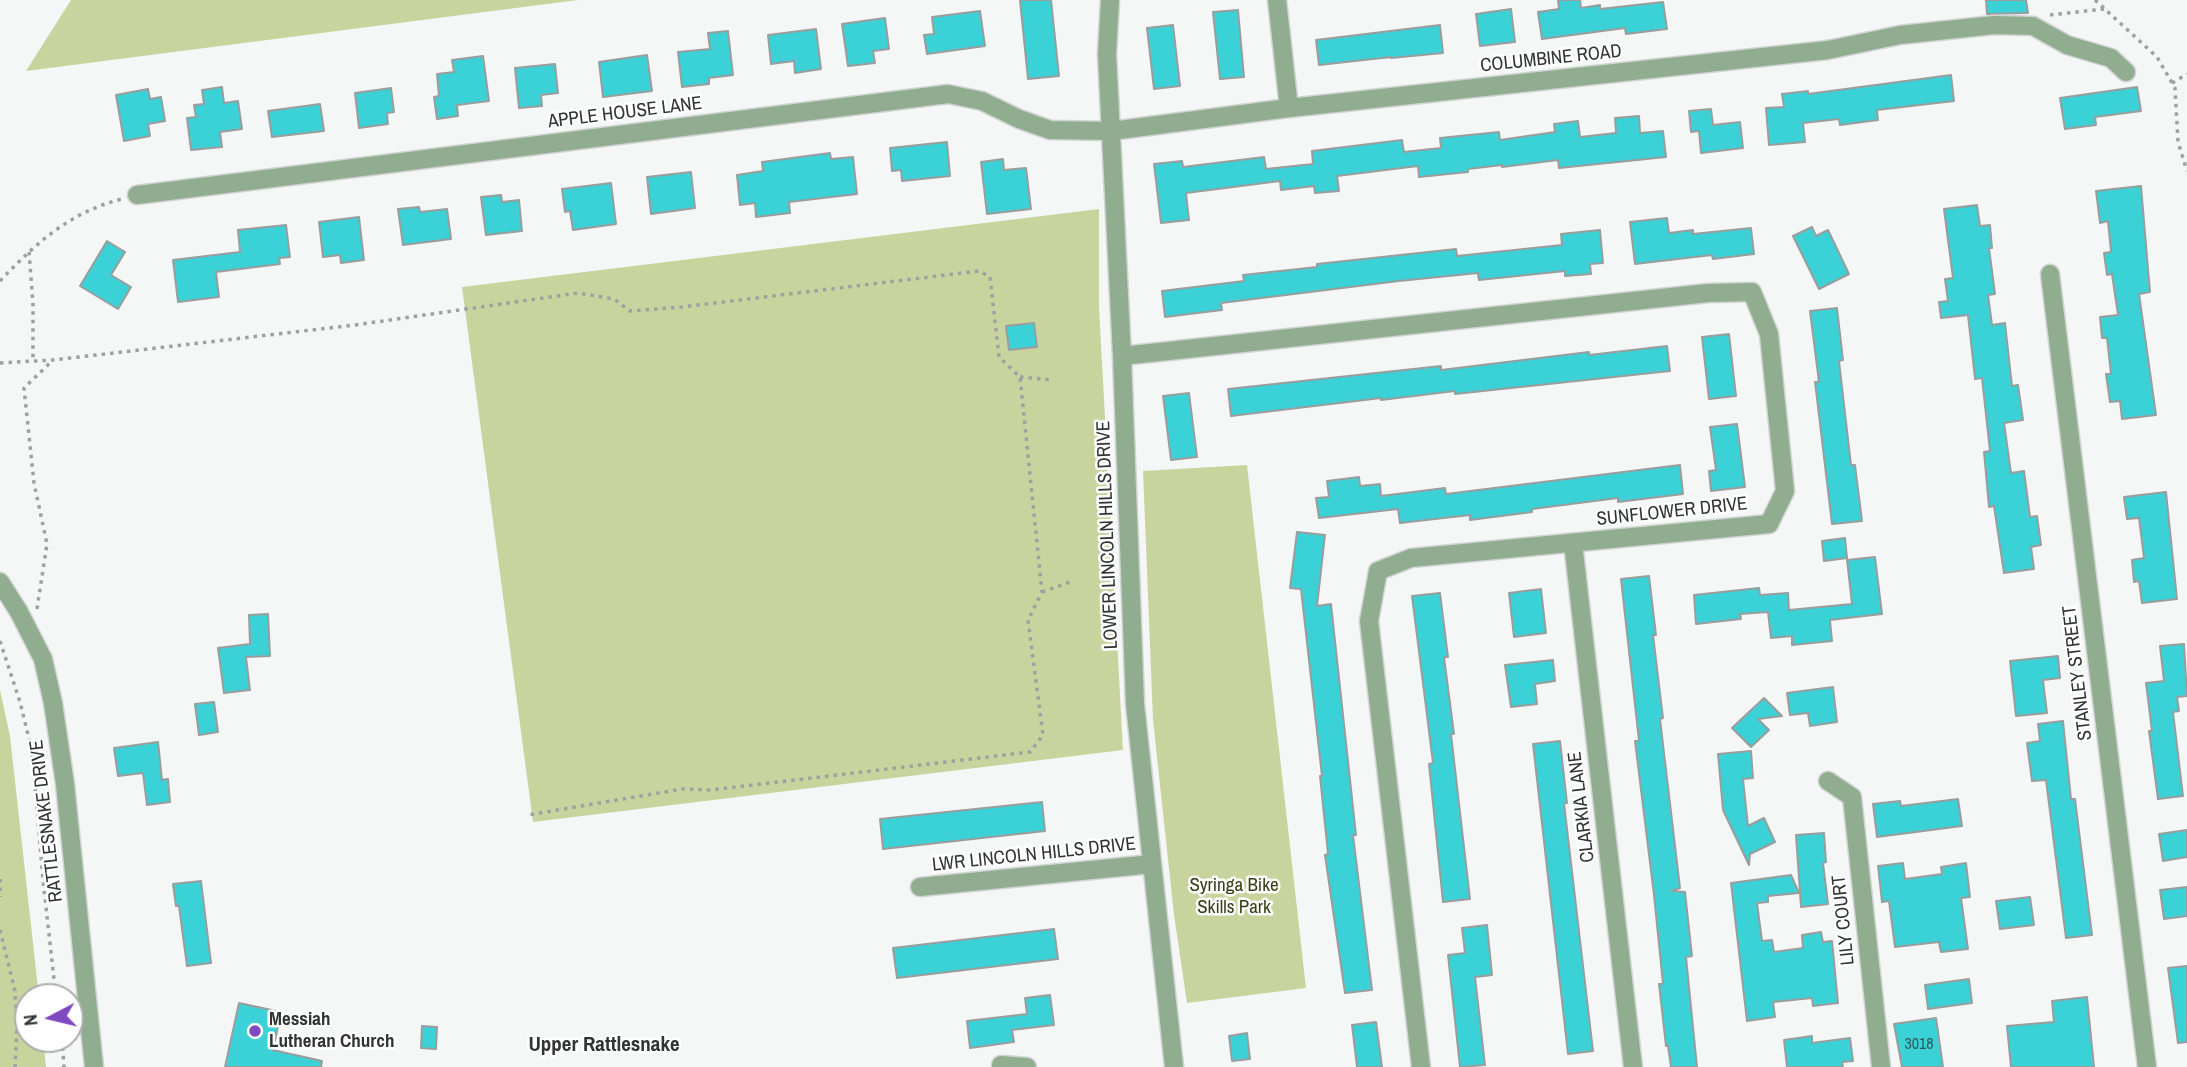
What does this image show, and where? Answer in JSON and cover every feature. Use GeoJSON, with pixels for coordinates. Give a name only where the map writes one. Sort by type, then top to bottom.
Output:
{"type":"FeatureCollection","features":[{"type":"Feature","properties":{"kind":"street","name":"LOWER LINCOLN HILLS DRIVE"},"geometry":{"type":"LineString","coordinates":[[1110,0],[1107,54],[1135,704],[1174,1067]]}},
{"type":"Feature","properties":{"kind":"street"},"geometry":{"type":"LineString","coordinates":[[1277,0],[1289,108]]}},
{"type":"Feature","properties":{"kind":"street","name":"COLUMBINE ROAD"},"geometry":{"type":"LineString","coordinates":[[1111,131],[1289,108],[1828,50],[1900,35],[1994,25],[2032,26],[2067,46],[2111,58],[2126,72]]}},
{"type":"Feature","properties":{"kind":"street","name":"APPLE HOUSE LANE"},"geometry":{"type":"LineString","coordinates":[[137,195],[948,94],[982,101],[1019,120],[1050,130],[1111,131]]}},
{"type":"Feature","properties":{"kind":"street","name":"STANLEY STREET"},"geometry":{"type":"LineString","coordinates":[[2050,274],[2147,1067]]}},
{"type":"Feature","properties":{"kind":"street","name":"SUNFLOWER DRIVE"},"geometry":{"type":"LineString","coordinates":[[1122,356],[1707,293],[1752,292],[1769,334],[1785,491],[1769,524],[1411,558],[1378,571],[1369,621],[1421,1067]]}},
{"type":"Feature","properties":{"kind":"street","name":"CLARKIA LANE"},"geometry":{"type":"LineString","coordinates":[[1573,542],[1633,1067]]}},
{"type":"Feature","properties":{"kind":"street","name":"RATTLESNAKE DRIVE"},"geometry":{"type":"LineString","coordinates":[[0,582],[43,659],[51,692],[61,757],[94,1067]]}},
{"type":"Feature","properties":{"kind":"street","name":"LILY COURT"},"geometry":{"type":"LineString","coordinates":[[1828,781],[1852,797],[1881,1067]]}},
{"type":"Feature","properties":{"kind":"street","name":"LWR LINCOLN HILLS DRIVE"},"geometry":{"type":"LineString","coordinates":[[920,887],[1152,864]]}},
{"type":"Feature","properties":{"kind":"street"},"geometry":{"type":"LineString","coordinates":[[1001,1065],[1027,1067]]}},
{"type":"Feature","properties":{"kind":"path"},"geometry":{"type":"LineString","coordinates":[[2095,0],[2110,17],[2157,57],[2175,88],[2178,142],[2187,171]]}},
{"type":"Feature","properties":{"kind":"path"},"geometry":{"type":"LineString","coordinates":[[2172,83],[2187,74]]}},
{"type":"Feature","properties":{"kind":"path"},"geometry":{"type":"LineString","coordinates":[[0,281],[68,219],[108,202],[137,195]]}},
{"type":"Feature","properties":{"kind":"path"},"geometry":{"type":"LineString","coordinates":[[29,252],[33,361]]}},
{"type":"Feature","properties":{"kind":"path"},"geometry":{"type":"LineString","coordinates":[[0,363],[53,360],[355,325],[578,293],[614,299],[630,311],[979,271],[990,277],[999,357],[1020,377],[1053,380]]}},
{"type":"Feature","properties":{"kind":"path"},"geometry":{"type":"LineString","coordinates":[[32,638],[47,544],[33,483],[24,388],[53,360]]}},
{"type":"Feature","properties":{"kind":"path"},"geometry":{"type":"LineString","coordinates":[[528,815],[681,789],[711,790],[1030,752],[1043,735],[1028,620],[1042,592],[1020,377]]}},
{"type":"Feature","properties":{"kind":"path"},"geometry":{"type":"LineString","coordinates":[[1042,592],[1070,582]]}},
{"type":"Feature","properties":{"kind":"path"},"geometry":{"type":"LineString","coordinates":[[0,640],[32,751],[54,983]]}},
{"type":"Feature","properties":{"kind":"path"},"geometry":{"type":"LineString","coordinates":[[0,879],[0,897]]}},
{"type":"Feature","properties":{"kind":"path"},"geometry":{"type":"LineString","coordinates":[[0,930],[15,991],[15,1067]]}},
{"type":"Feature","properties":{"kind":"green space"},"geometry":{"type":"Polygon","coordinates":[[[71,0],[578,0],[26,71],[71,0]]]}},
{"type":"Feature","properties":{"kind":"green space"},"geometry":{"type":"Polygon","coordinates":[[[1099,209],[1099,307],[1123,750],[533,822],[462,287],[1099,209]]]}},
{"type":"Feature","properties":{"kind":"green space","name":"Syringa Bike Skills Park"},"geometry":{"type":"Polygon","coordinates":[[[1247,465],[1306,988],[1187,1003],[1174,915],[1153,720],[1143,471],[1247,465]]]}},
{"type":"Feature","properties":{"kind":"green space"},"geometry":{"type":"Polygon","coordinates":[[[0,690],[10,736],[37,983],[14,983],[14,1053],[44,1053],[46,1067],[0,1067],[0,690]]]}},
{"type":"Feature","properties":{"kind":"building"},"geometry":{"type":"Polygon","coordinates":[[[1020,0],[1051,0],[1059,76],[1028,79],[1020,0]]]}},
{"type":"Feature","properties":{"kind":"building"},"geometry":{"type":"Polygon","coordinates":[[[1558,0],[1580,0],[1581,8],[1600,5],[1600,9],[1663,2],[1667,29],[1626,34],[1625,28],[1542,39],[1538,12],[1559,9],[1558,0]]]}},
{"type":"Feature","properties":{"kind":"building"},"geometry":{"type":"Polygon","coordinates":[[[1986,0],[2026,0],[2028,13],[1987,14],[1986,0]]]}},
{"type":"Feature","properties":{"kind":"building"},"geometry":{"type":"Polygon","coordinates":[[[1511,9],[1515,42],[1480,46],[1476,14],[1511,9]]]}},
{"type":"Feature","properties":{"kind":"building"},"geometry":{"type":"Polygon","coordinates":[[[1238,10],[1244,77],[1220,79],[1213,12],[1238,10]]]}},
{"type":"Feature","properties":{"kind":"building"},"geometry":{"type":"Polygon","coordinates":[[[980,11],[985,46],[927,54],[924,35],[934,34],[932,17],[980,11]]]}},
{"type":"Feature","properties":{"kind":"building"},"geometry":{"type":"Polygon","coordinates":[[[885,18],[889,49],[873,51],[875,63],[848,66],[842,24],[885,18]]]}},
{"type":"Feature","properties":{"kind":"building"},"geometry":{"type":"Polygon","coordinates":[[[1173,25],[1180,86],[1154,89],[1147,28],[1173,25]]]}},
{"type":"Feature","properties":{"kind":"building"},"geometry":{"type":"Polygon","coordinates":[[[1440,25],[1443,53],[1319,65],[1316,40],[1440,25]]]}},
{"type":"Feature","properties":{"kind":"building"},"geometry":{"type":"Polygon","coordinates":[[[816,29],[821,69],[795,73],[794,61],[771,64],[768,35],[816,29]]]}},
{"type":"Feature","properties":{"kind":"building"},"geometry":{"type":"Polygon","coordinates":[[[728,31],[733,75],[709,78],[709,84],[682,87],[678,52],[710,49],[708,33],[728,31]]]}},
{"type":"Feature","properties":{"kind":"building"},"geometry":{"type":"Polygon","coordinates":[[[647,55],[652,91],[603,97],[599,62],[647,55]]]}},
{"type":"Feature","properties":{"kind":"building"},"geometry":{"type":"Polygon","coordinates":[[[483,56],[489,101],[457,105],[458,116],[437,119],[434,97],[439,96],[437,74],[454,72],[452,60],[483,56]]]}},
{"type":"Feature","properties":{"kind":"building"},"geometry":{"type":"Polygon","coordinates":[[[555,64],[558,93],[541,95],[542,106],[519,108],[515,68],[555,64]]]}},
{"type":"Feature","properties":{"kind":"building"},"geometry":{"type":"Polygon","coordinates":[[[1951,75],[1954,101],[1877,110],[1878,120],[1840,125],[1839,119],[1803,123],[1805,142],[1769,145],[1766,108],[1784,107],[1782,94],[1808,91],[1808,94],[1951,75]]]}},
{"type":"Feature","properties":{"kind":"building"},"geometry":{"type":"Polygon","coordinates":[[[222,87],[224,103],[238,101],[242,129],[220,132],[222,147],[191,150],[187,118],[196,117],[194,105],[204,104],[202,90],[222,87]]]}},
{"type":"Feature","properties":{"kind":"building"},"geometry":{"type":"Polygon","coordinates":[[[2137,87],[2141,111],[2095,117],[2096,125],[2065,129],[2060,98],[2137,87]]]}},
{"type":"Feature","properties":{"kind":"building"},"geometry":{"type":"Polygon","coordinates":[[[391,88],[394,112],[387,113],[388,124],[359,128],[355,93],[391,88]]]}},
{"type":"Feature","properties":{"kind":"building"},"geometry":{"type":"Polygon","coordinates":[[[148,89],[150,99],[161,97],[165,121],[148,124],[150,136],[124,141],[116,95],[148,89]]]}},
{"type":"Feature","properties":{"kind":"building"},"geometry":{"type":"Polygon","coordinates":[[[320,104],[324,131],[272,137],[268,111],[320,104]]]}},
{"type":"Feature","properties":{"kind":"building"},"geometry":{"type":"Polygon","coordinates":[[[1711,109],[1713,125],[1740,122],[1743,148],[1701,153],[1699,131],[1691,132],[1689,111],[1711,109]]]}},
{"type":"Feature","properties":{"kind":"building"},"geometry":{"type":"Polygon","coordinates":[[[1639,116],[1640,133],[1663,131],[1666,157],[1559,168],[1558,160],[1419,177],[1418,166],[1337,176],[1339,191],[1315,193],[1314,186],[1281,190],[1280,181],[1186,193],[1189,220],[1161,223],[1154,164],[1182,161],[1183,167],[1264,157],[1266,169],[1313,164],[1312,151],[1402,140],[1404,152],[1441,148],[1440,138],[1499,132],[1500,140],[1555,132],[1554,124],[1578,121],[1580,137],[1616,133],[1615,118],[1639,116]]]}},
{"type":"Feature","properties":{"kind":"building"},"geometry":{"type":"Polygon","coordinates":[[[947,142],[950,176],[902,181],[901,170],[892,171],[890,148],[947,142]]]}},
{"type":"Feature","properties":{"kind":"building"},"geometry":{"type":"Polygon","coordinates":[[[830,153],[831,159],[853,157],[857,194],[789,202],[790,213],[756,217],[755,203],[740,205],[737,175],[763,171],[762,162],[830,153]]]}},
{"type":"Feature","properties":{"kind":"building"},"geometry":{"type":"Polygon","coordinates":[[[1003,159],[1004,170],[1026,168],[1031,209],[987,214],[981,162],[1003,159]]]}},
{"type":"Feature","properties":{"kind":"building"},"geometry":{"type":"Polygon","coordinates":[[[691,172],[695,208],[651,214],[647,177],[691,172]]]}},
{"type":"Feature","properties":{"kind":"building"},"geometry":{"type":"Polygon","coordinates":[[[611,183],[616,224],[573,230],[570,211],[565,212],[562,189],[611,183]]]}},
{"type":"Feature","properties":{"kind":"building"},"geometry":{"type":"Polygon","coordinates":[[[2141,186],[2150,292],[2139,294],[2156,415],[2122,419],[2120,401],[2110,402],[2106,374],[2111,374],[2107,338],[2102,338],[2100,317],[2118,315],[2112,274],[2107,275],[2104,253],[2111,252],[2108,221],[2100,223],[2096,191],[2141,186]]]}},
{"type":"Feature","properties":{"kind":"building"},"geometry":{"type":"Polygon","coordinates":[[[501,195],[502,202],[519,200],[522,231],[486,235],[481,197],[501,195]]]}},
{"type":"Feature","properties":{"kind":"building"},"geometry":{"type":"Polygon","coordinates":[[[1977,205],[1980,226],[1990,225],[1992,248],[1989,248],[1995,294],[1988,295],[1992,325],[2005,323],[2012,386],[2018,385],[2023,420],[2004,423],[2011,473],[2024,471],[2030,517],[2037,516],[2041,545],[2031,547],[2034,569],[2004,573],[1994,506],[1989,507],[1984,452],[1990,451],[1982,378],[1975,379],[1968,315],[1941,318],[1939,302],[1948,301],[1945,279],[1953,278],[1944,209],[1977,205]]]}},
{"type":"Feature","properties":{"kind":"building"},"geometry":{"type":"Polygon","coordinates":[[[419,207],[420,212],[447,209],[451,239],[403,245],[398,209],[419,207]]]}},
{"type":"Feature","properties":{"kind":"building"},"geometry":{"type":"Polygon","coordinates":[[[359,217],[364,260],[341,263],[340,255],[323,257],[319,222],[359,217]]]}},
{"type":"Feature","properties":{"kind":"building"},"geometry":{"type":"Polygon","coordinates":[[[1667,218],[1669,233],[1693,230],[1693,234],[1751,228],[1754,254],[1713,259],[1712,255],[1635,264],[1630,222],[1667,218]]]}},
{"type":"Feature","properties":{"kind":"building"},"geometry":{"type":"Polygon","coordinates":[[[286,225],[290,257],[279,258],[280,264],[216,272],[219,297],[178,302],[173,260],[240,252],[238,230],[286,225]]]}},
{"type":"Feature","properties":{"kind":"building"},"geometry":{"type":"Polygon","coordinates":[[[1812,227],[1816,236],[1828,230],[1849,274],[1819,289],[1793,236],[1812,227]]]}},
{"type":"Feature","properties":{"kind":"building"},"geometry":{"type":"Polygon","coordinates":[[[1600,230],[1603,263],[1590,264],[1591,274],[1565,276],[1565,271],[1479,280],[1478,273],[1221,303],[1222,310],[1165,317],[1162,291],[1244,281],[1243,275],[1317,267],[1317,264],[1456,249],[1457,256],[1562,245],[1561,234],[1600,230]]]}},
{"type":"Feature","properties":{"kind":"building"},"geometry":{"type":"Polygon","coordinates":[[[107,241],[125,252],[111,275],[131,287],[118,309],[80,286],[107,241]]]}},
{"type":"Feature","properties":{"kind":"building"},"geometry":{"type":"Polygon","coordinates":[[[1837,308],[1843,360],[1839,361],[1851,465],[1855,465],[1862,521],[1832,524],[1815,382],[1819,382],[1810,311],[1837,308]]]}},
{"type":"Feature","properties":{"kind":"building"},"geometry":{"type":"Polygon","coordinates":[[[1034,323],[1037,347],[1009,350],[1006,326],[1034,323]]]}},
{"type":"Feature","properties":{"kind":"building"},"geometry":{"type":"Polygon","coordinates":[[[1729,334],[1736,396],[1709,399],[1702,337],[1729,334]]]}},
{"type":"Feature","properties":{"kind":"building"},"geometry":{"type":"Polygon","coordinates":[[[1667,346],[1670,371],[1455,394],[1455,391],[1381,398],[1231,416],[1228,389],[1441,366],[1441,370],[1589,352],[1589,355],[1667,346]]]}},
{"type":"Feature","properties":{"kind":"building"},"geometry":{"type":"Polygon","coordinates":[[[1189,393],[1197,457],[1171,460],[1163,396],[1189,393]]]}},
{"type":"Feature","properties":{"kind":"building"},"geometry":{"type":"Polygon","coordinates":[[[1737,424],[1745,487],[1711,491],[1709,471],[1716,470],[1710,427],[1737,424]]]}},
{"type":"Feature","properties":{"kind":"building"},"geometry":{"type":"Polygon","coordinates":[[[1680,465],[1683,494],[1618,502],[1618,498],[1470,520],[1470,515],[1400,523],[1398,509],[1319,518],[1316,498],[1329,497],[1327,481],[1359,477],[1360,486],[1380,484],[1381,496],[1445,488],[1446,494],[1680,465]]]}},
{"type":"Feature","properties":{"kind":"building"},"geometry":{"type":"Polygon","coordinates":[[[2166,492],[2177,599],[2142,603],[2139,581],[2134,582],[2132,560],[2144,558],[2139,518],[2127,519],[2124,497],[2166,492]]]}},
{"type":"Feature","properties":{"kind":"building"},"geometry":{"type":"Polygon","coordinates":[[[1297,532],[1325,535],[1317,606],[1331,604],[1356,835],[1353,835],[1372,990],[1345,993],[1325,855],[1328,854],[1322,776],[1301,589],[1290,588],[1297,532]]]}},
{"type":"Feature","properties":{"kind":"building"},"geometry":{"type":"Polygon","coordinates":[[[1845,538],[1847,558],[1824,561],[1822,541],[1845,538]]]}},
{"type":"Feature","properties":{"kind":"building"},"geometry":{"type":"Polygon","coordinates":[[[1875,557],[1882,614],[1830,620],[1832,641],[1792,645],[1792,636],[1771,638],[1768,612],[1740,614],[1741,619],[1696,624],[1694,595],[1759,588],[1760,595],[1788,593],[1789,610],[1852,604],[1847,560],[1875,557]]]}},
{"type":"Feature","properties":{"kind":"building"},"geometry":{"type":"Polygon","coordinates":[[[1649,576],[1663,718],[1660,719],[1680,888],[1672,891],[1685,892],[1692,956],[1686,957],[1697,1067],[1671,1067],[1666,1046],[1654,895],[1635,741],[1639,741],[1621,579],[1649,576]]]}},
{"type":"Feature","properties":{"kind":"building"},"geometry":{"type":"Polygon","coordinates":[[[1541,589],[1546,633],[1514,637],[1509,593],[1541,589]]]}},
{"type":"Feature","properties":{"kind":"building"},"geometry":{"type":"Polygon","coordinates":[[[1440,593],[1448,657],[1444,657],[1454,734],[1451,734],[1470,899],[1443,902],[1429,764],[1433,763],[1412,596],[1440,593]]]}},
{"type":"Feature","properties":{"kind":"building"},"geometry":{"type":"Polygon","coordinates":[[[268,614],[270,656],[246,657],[250,690],[224,693],[218,648],[250,644],[249,615],[268,614]]]}},
{"type":"Feature","properties":{"kind":"building"},"geometry":{"type":"Polygon","coordinates":[[[2184,644],[2187,696],[2177,697],[2179,711],[2173,712],[2183,796],[2158,799],[2146,683],[2164,681],[2160,646],[2184,644]]]}},
{"type":"Feature","properties":{"kind":"building"},"geometry":{"type":"Polygon","coordinates":[[[2058,656],[2060,678],[2043,680],[2047,713],[2016,716],[2010,661],[2058,656]]]}},
{"type":"Feature","properties":{"kind":"building"},"geometry":{"type":"Polygon","coordinates":[[[1553,660],[1555,681],[1535,684],[1537,704],[1511,707],[1505,665],[1553,660]]]}},
{"type":"Feature","properties":{"kind":"building"},"geometry":{"type":"Polygon","coordinates":[[[1833,687],[1837,722],[1810,726],[1808,713],[1790,715],[1787,693],[1833,687]]]}},
{"type":"Feature","properties":{"kind":"building"},"geometry":{"type":"Polygon","coordinates":[[[1764,698],[1782,716],[1758,719],[1769,730],[1751,747],[1732,728],[1764,698]]]}},
{"type":"Feature","properties":{"kind":"building"},"geometry":{"type":"Polygon","coordinates":[[[214,702],[218,732],[199,735],[195,704],[214,702]]]}},
{"type":"Feature","properties":{"kind":"building"},"geometry":{"type":"Polygon","coordinates":[[[2063,721],[2071,799],[2075,799],[2092,935],[2066,938],[2046,780],[2032,781],[2027,743],[2040,741],[2038,724],[2063,721]]]}},
{"type":"Feature","properties":{"kind":"building"},"geometry":{"type":"Polygon","coordinates":[[[1560,741],[1567,803],[1564,803],[1593,1051],[1568,1054],[1533,744],[1560,741]]]}},
{"type":"Feature","properties":{"kind":"building"},"geometry":{"type":"Polygon","coordinates":[[[158,742],[162,780],[168,779],[170,802],[147,805],[143,773],[118,776],[114,748],[158,742]]]}},
{"type":"Feature","properties":{"kind":"building"},"geometry":{"type":"Polygon","coordinates":[[[1751,751],[1753,778],[1743,779],[1748,826],[1764,818],[1775,842],[1750,854],[1749,865],[1723,810],[1718,754],[1751,751]]]}},
{"type":"Feature","properties":{"kind":"building"},"geometry":{"type":"Polygon","coordinates":[[[1958,799],[1962,826],[1877,837],[1873,804],[1900,801],[1901,806],[1958,799]]]}},
{"type":"Feature","properties":{"kind":"building"},"geometry":{"type":"Polygon","coordinates":[[[1042,802],[1045,831],[883,849],[880,819],[1042,802]]]}},
{"type":"Feature","properties":{"kind":"building"},"geometry":{"type":"Polygon","coordinates":[[[2187,830],[2187,857],[2163,861],[2159,834],[2187,830]]]}},
{"type":"Feature","properties":{"kind":"building"},"geometry":{"type":"Polygon","coordinates":[[[1824,833],[1826,862],[1823,863],[1828,904],[1801,907],[1796,835],[1824,833]]]}},
{"type":"Feature","properties":{"kind":"building"},"geometry":{"type":"Polygon","coordinates":[[[1903,863],[1905,879],[1942,874],[1941,867],[1966,863],[1970,897],[1961,898],[1968,949],[1941,952],[1939,942],[1895,947],[1889,901],[1882,902],[1878,866],[1903,863]]]}},
{"type":"Feature","properties":{"kind":"building"},"geometry":{"type":"Polygon","coordinates":[[[1791,875],[1799,893],[1768,896],[1768,902],[1757,903],[1762,941],[1772,940],[1774,952],[1803,948],[1802,935],[1821,932],[1823,942],[1832,941],[1838,1003],[1813,1006],[1812,998],[1773,1002],[1775,1017],[1747,1021],[1731,883],[1791,875]]]}},
{"type":"Feature","properties":{"kind":"building"},"geometry":{"type":"Polygon","coordinates":[[[201,881],[211,963],[187,966],[179,906],[176,906],[173,884],[201,881]]]}},
{"type":"Feature","properties":{"kind":"building"},"geometry":{"type":"Polygon","coordinates":[[[2187,887],[2187,916],[2164,919],[2160,890],[2187,887]]]}},
{"type":"Feature","properties":{"kind":"building"},"geometry":{"type":"Polygon","coordinates":[[[2030,897],[2034,925],[2000,929],[1996,901],[2030,897]]]}},
{"type":"Feature","properties":{"kind":"building"},"geometry":{"type":"Polygon","coordinates":[[[1487,925],[1492,975],[1475,977],[1485,1065],[1460,1067],[1448,955],[1465,953],[1462,928],[1487,925]]]}},
{"type":"Feature","properties":{"kind":"building"},"geometry":{"type":"Polygon","coordinates":[[[1054,929],[1058,959],[897,978],[893,948],[1054,929]]]}},
{"type":"Feature","properties":{"kind":"building"},"geometry":{"type":"Polygon","coordinates":[[[2187,966],[2187,1042],[2178,1043],[2168,968],[2187,966]]]}},
{"type":"Feature","properties":{"kind":"building"},"geometry":{"type":"Polygon","coordinates":[[[1969,979],[1972,1003],[1928,1009],[1925,985],[1969,979]]]}},
{"type":"Feature","properties":{"kind":"building"},"geometry":{"type":"Polygon","coordinates":[[[1050,995],[1054,1025],[1012,1030],[1014,1042],[970,1048],[967,1021],[1027,1014],[1025,998],[1050,995]]]}},
{"type":"Feature","properties":{"kind":"building"},"geometry":{"type":"Polygon","coordinates":[[[2087,997],[2094,1067],[2011,1067],[2007,1026],[2054,1022],[2052,1001],[2087,997]]]}},
{"type":"Feature","properties":{"kind":"building","name":"Messiah Lutheran Church"},"geometry":{"type":"Polygon","coordinates":[[[239,1003],[281,1012],[273,1050],[322,1061],[321,1067],[225,1067],[239,1003]]]}},
{"type":"Feature","properties":{"kind":"building"},"geometry":{"type":"Polygon","coordinates":[[[1936,1018],[1943,1067],[1902,1067],[1894,1024],[1936,1018]]]}},
{"type":"Feature","properties":{"kind":"building"},"geometry":{"type":"Polygon","coordinates":[[[1376,1022],[1382,1067],[1357,1067],[1352,1025],[1376,1022]]]}},
{"type":"Feature","properties":{"kind":"building"},"geometry":{"type":"Polygon","coordinates":[[[422,1026],[437,1027],[436,1049],[421,1048],[422,1026]]]}},
{"type":"Feature","properties":{"kind":"building"},"geometry":{"type":"Polygon","coordinates":[[[1247,1033],[1250,1059],[1232,1061],[1229,1036],[1247,1033]]]}},
{"type":"Feature","properties":{"kind":"building"},"geometry":{"type":"Polygon","coordinates":[[[1812,1036],[1812,1043],[1850,1038],[1853,1061],[1842,1062],[1843,1067],[1787,1067],[1784,1040],[1812,1036]]]}},
{"type":"Feature","properties":{"kind":"place","name":"Messiah Lutheran Church"},"geometry":{"type":"Point","coordinates":[255,1031]}},
{"type":"Feature","properties":{"kind":"district","name":"Upper Rattlesnake"},"geometry":{"type":"Point","coordinates":[604,1045]}}]}
